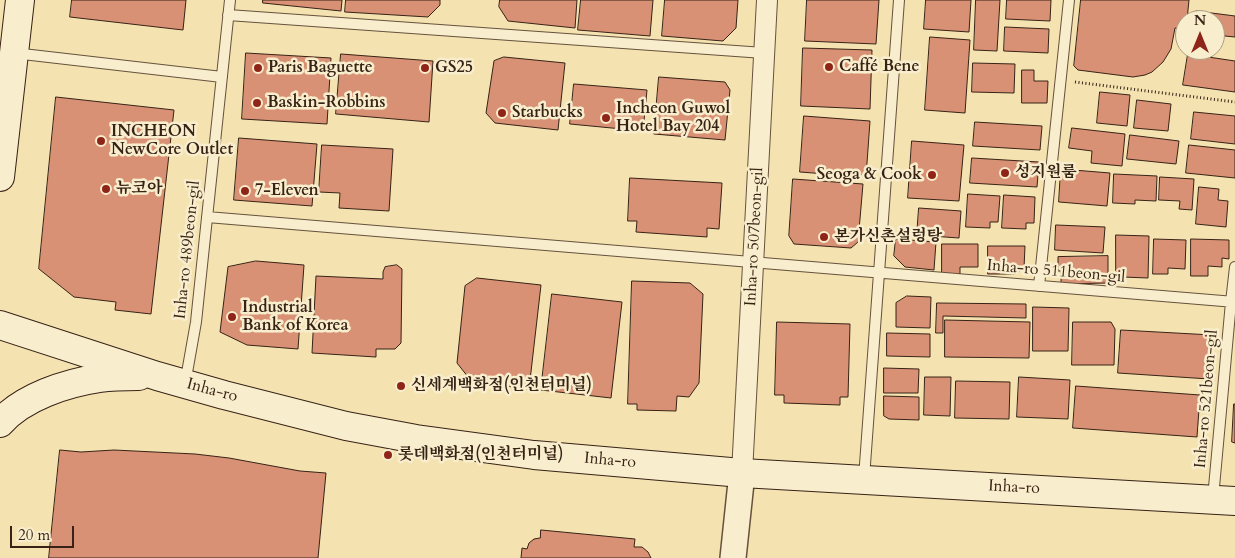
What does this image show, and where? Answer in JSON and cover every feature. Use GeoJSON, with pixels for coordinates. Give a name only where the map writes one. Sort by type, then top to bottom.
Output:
{"type":"FeatureCollection","features":[{"type":"Feature","properties":{"kind":"main road"},"geometry":{"type":"LineString","coordinates":[[0,177],[20,0]]}},
{"type":"Feature","properties":{"kind":"main road","name":"Inha-ro"},"geometry":{"type":"LineString","coordinates":[[0,325],[157,376],[224,395],[346,426],[416,439],[534,455],[742,473],[1224,500]]}},
{"type":"Feature","properties":{"kind":"main road"},"geometry":{"type":"LineString","coordinates":[[0,424],[18,408],[57,388],[102,378],[157,376]]}},
{"type":"Feature","properties":{"kind":"street","name":"Inha-ro 507beon-gil"},"geometry":{"type":"LineString","coordinates":[[742,473],[768,0]]}},
{"type":"Feature","properties":{"kind":"street"},"geometry":{"type":"LineString","coordinates":[[733,558],[742,473]]}},
{"type":"Feature","properties":{"kind":"lane","name":"Inha-ro 489beon-gil"},"geometry":{"type":"LineString","coordinates":[[185,384],[196,322],[230,0]]}},
{"type":"Feature","properties":{"kind":"lane"},"geometry":{"type":"LineString","coordinates":[[864,480],[899,0]]}},
{"type":"Feature","properties":{"kind":"lane"},"geometry":{"type":"LineString","coordinates":[[1039,286],[1069,0]]}},
{"type":"Feature","properties":{"kind":"lane"},"geometry":{"type":"LineString","coordinates":[[228,15],[764,53]]}},
{"type":"Feature","properties":{"kind":"lane"},"geometry":{"type":"LineString","coordinates":[[14,53],[222,77]]}},
{"type":"Feature","properties":{"kind":"lane","name":"Inha-ro 511beon-gil"},"geometry":{"type":"LineString","coordinates":[[207,217],[1233,302]]}},
{"type":"Feature","properties":{"kind":"lane","name":"Inha-ro 521beon-gil"},"geometry":{"type":"LineString","coordinates":[[1224,500],[1235,267]]}},
{"type":"Feature","properties":{"kind":"path"},"geometry":{"type":"LineString","coordinates":[[1060,80],[1235,102]]}},
{"type":"Feature","properties":{"kind":"building"},"geometry":{"type":"Polygon","coordinates":[[[72,0],[186,0],[183,30],[70,17],[72,0]]]}},
{"type":"Feature","properties":{"kind":"building"},"geometry":{"type":"Polygon","coordinates":[[[263,0],[342,0],[341,11],[263,3],[263,0]]]}},
{"type":"Feature","properties":{"kind":"building"},"geometry":{"type":"Polygon","coordinates":[[[346,0],[440,0],[440,5],[428,17],[345,12],[346,0]]]}},
{"type":"Feature","properties":{"kind":"building"},"geometry":{"type":"Polygon","coordinates":[[[500,0],[577,0],[575,28],[508,21],[499,7],[500,0]]]}},
{"type":"Feature","properties":{"kind":"building"},"geometry":{"type":"Polygon","coordinates":[[[581,0],[653,0],[650,36],[578,30],[581,0]]]}},
{"type":"Feature","properties":{"kind":"building"},"geometry":{"type":"Polygon","coordinates":[[[665,0],[738,0],[736,28],[723,41],[662,36],[665,0]]]}},
{"type":"Feature","properties":{"kind":"building"},"geometry":{"type":"Polygon","coordinates":[[[807,0],[879,0],[876,44],[805,41],[807,0]]]}},
{"type":"Feature","properties":{"kind":"building"},"geometry":{"type":"Polygon","coordinates":[[[926,0],[971,0],[969,32],[924,29],[926,0]]]}},
{"type":"Feature","properties":{"kind":"building"},"geometry":{"type":"Polygon","coordinates":[[[976,0],[1000,0],[997,51],[974,50],[976,0]]]}},
{"type":"Feature","properties":{"kind":"building"},"geometry":{"type":"Polygon","coordinates":[[[1007,0],[1051,0],[1050,21],[1006,19],[1007,0]]]}},
{"type":"Feature","properties":{"kind":"building"},"geometry":{"type":"Polygon","coordinates":[[[1081,0],[1189,0],[1188,10],[1175,10],[1175,28],[1171,49],[1163,62],[1152,72],[1133,77],[1078,70],[1074,66],[1081,0]]]}},
{"type":"Feature","properties":{"kind":"building"},"geometry":{"type":"Polygon","coordinates":[[[1225,15],[1235,16],[1235,37],[1225,36],[1225,15]]]}},
{"type":"Feature","properties":{"kind":"building"},"geometry":{"type":"Polygon","coordinates":[[[1005,27],[1049,29],[1048,53],[1004,51],[1005,27]]]}},
{"type":"Feature","properties":{"kind":"building"},"geometry":{"type":"Polygon","coordinates":[[[930,37],[970,40],[965,113],[925,110],[930,37]]]}},
{"type":"Feature","properties":{"kind":"building"},"geometry":{"type":"Polygon","coordinates":[[[803,48],[872,50],[870,109],[801,106],[803,48]]]}},
{"type":"Feature","properties":{"kind":"building"},"geometry":{"type":"Polygon","coordinates":[[[246,53],[331,58],[327,124],[242,119],[246,53]]]}},
{"type":"Feature","properties":{"kind":"building"},"geometry":{"type":"Polygon","coordinates":[[[341,54],[433,61],[429,122],[336,114],[341,54]]]}},
{"type":"Feature","properties":{"kind":"building"},"geometry":{"type":"Polygon","coordinates":[[[504,57],[565,63],[558,130],[495,123],[486,113],[494,61],[504,57]]]}},
{"type":"Feature","properties":{"kind":"building"},"geometry":{"type":"Polygon","coordinates":[[[1187,60],[1235,61],[1235,92],[1183,85],[1187,60]]]}},
{"type":"Feature","properties":{"kind":"building"},"geometry":{"type":"Polygon","coordinates":[[[973,63],[1015,64],[1014,93],[972,92],[973,63]]]}},
{"type":"Feature","properties":{"kind":"building"},"geometry":{"type":"Polygon","coordinates":[[[1022,70],[1034,70],[1034,81],[1048,81],[1047,103],[1022,103],[1022,70]]]}},
{"type":"Feature","properties":{"kind":"building"},"geometry":{"type":"Polygon","coordinates":[[[659,77],[725,82],[730,90],[725,140],[654,134],[659,77]]]}},
{"type":"Feature","properties":{"kind":"building"},"geometry":{"type":"Polygon","coordinates":[[[574,84],[647,90],[643,131],[570,124],[574,84]]]}},
{"type":"Feature","properties":{"kind":"building"},"geometry":{"type":"Polygon","coordinates":[[[1100,92],[1130,95],[1127,126],[1097,123],[1100,92]]]}},
{"type":"Feature","properties":{"kind":"building","name":"뉴코아"},"geometry":{"type":"Polygon","coordinates":[[[56,97],[174,110],[151,314],[115,310],[116,302],[74,297],[39,269],[56,97]]]}},
{"type":"Feature","properties":{"kind":"building"},"geometry":{"type":"Polygon","coordinates":[[[1137,100],[1171,104],[1168,131],[1134,128],[1137,100]]]}},
{"type":"Feature","properties":{"kind":"building"},"geometry":{"type":"Polygon","coordinates":[[[1194,112],[1235,116],[1235,144],[1191,139],[1194,112]]]}},
{"type":"Feature","properties":{"kind":"building"},"geometry":{"type":"Polygon","coordinates":[[[804,116],[870,121],[866,177],[800,172],[804,116]]]}},
{"type":"Feature","properties":{"kind":"building"},"geometry":{"type":"Polygon","coordinates":[[[975,122],[1042,126],[1040,150],[973,146],[975,122]]]}},
{"type":"Feature","properties":{"kind":"building"},"geometry":{"type":"Polygon","coordinates":[[[1072,128],[1125,134],[1122,166],[1091,163],[1092,151],[1069,148],[1072,128]]]}},
{"type":"Feature","properties":{"kind":"building"},"geometry":{"type":"Polygon","coordinates":[[[1130,135],[1179,141],[1176,164],[1127,159],[1130,135]]]}},
{"type":"Feature","properties":{"kind":"building"},"geometry":{"type":"Polygon","coordinates":[[[239,138],[317,144],[312,206],[234,200],[239,138]]]}},
{"type":"Feature","properties":{"kind":"building"},"geometry":{"type":"Polygon","coordinates":[[[912,141],[964,145],[959,201],[908,198],[912,141]]]}},
{"type":"Feature","properties":{"kind":"building"},"geometry":{"type":"Polygon","coordinates":[[[322,145],[393,149],[389,211],[339,208],[340,193],[319,192],[322,145]]]}},
{"type":"Feature","properties":{"kind":"building"},"geometry":{"type":"Polygon","coordinates":[[[1189,145],[1235,150],[1235,178],[1186,173],[1189,145]]]}},
{"type":"Feature","properties":{"kind":"building","name":"성지원룸"},"geometry":{"type":"Polygon","coordinates":[[[972,158],[1039,162],[1037,187],[970,183],[972,158]]]}},
{"type":"Feature","properties":{"kind":"building"},"geometry":{"type":"Polygon","coordinates":[[[1061,169],[1110,173],[1107,206],[1059,202],[1061,169]]]}},
{"type":"Feature","properties":{"kind":"building"},"geometry":{"type":"Polygon","coordinates":[[[1114,174],[1157,176],[1156,201],[1135,200],[1135,204],[1113,203],[1114,174]]]}},
{"type":"Feature","properties":{"kind":"building"},"geometry":{"type":"Polygon","coordinates":[[[1160,177],[1194,179],[1192,210],[1179,209],[1180,201],[1159,200],[1160,177]]]}},
{"type":"Feature","properties":{"kind":"building"},"geometry":{"type":"Polygon","coordinates":[[[630,178],[722,183],[719,229],[707,228],[707,237],[636,232],[637,221],[628,221],[630,178]]]}},
{"type":"Feature","properties":{"kind":"building"},"geometry":{"type":"Polygon","coordinates":[[[793,179],[863,184],[858,242],[851,248],[794,244],[789,236],[793,179]]]}},
{"type":"Feature","properties":{"kind":"building"},"geometry":{"type":"Polygon","coordinates":[[[1199,187],[1219,189],[1218,200],[1228,201],[1226,227],[1196,224],[1199,187]]]}},
{"type":"Feature","properties":{"kind":"building"},"geometry":{"type":"Polygon","coordinates":[[[968,194],[1000,196],[998,222],[990,222],[990,228],[966,227],[968,194]]]}},
{"type":"Feature","properties":{"kind":"building"},"geometry":{"type":"Polygon","coordinates":[[[1004,195],[1035,197],[1034,223],[1026,223],[1026,229],[1002,228],[1004,195]]]}},
{"type":"Feature","properties":{"kind":"building"},"geometry":{"type":"Polygon","coordinates":[[[919,208],[961,211],[959,238],[917,235],[919,208]]]}},
{"type":"Feature","properties":{"kind":"building"},"geometry":{"type":"Polygon","coordinates":[[[1056,225],[1105,227],[1103,253],[1055,250],[1056,225]]]}},
{"type":"Feature","properties":{"kind":"building"},"geometry":{"type":"Polygon","coordinates":[[[1116,235],[1149,236],[1148,278],[1123,277],[1116,271],[1116,235]]]}},
{"type":"Feature","properties":{"kind":"building"},"geometry":{"type":"Polygon","coordinates":[[[896,239],[936,242],[934,270],[905,267],[894,256],[896,239]]]}},
{"type":"Feature","properties":{"kind":"building"},"geometry":{"type":"Polygon","coordinates":[[[1154,239],[1186,240],[1185,269],[1168,268],[1168,274],[1153,274],[1154,239]]]}},
{"type":"Feature","properties":{"kind":"building"},"geometry":{"type":"Polygon","coordinates":[[[1191,239],[1229,240],[1229,259],[1222,258],[1222,267],[1208,266],[1208,276],[1191,276],[1191,239]]]}},
{"type":"Feature","properties":{"kind":"building"},"geometry":{"type":"Polygon","coordinates":[[[942,244],[978,244],[978,267],[960,267],[960,274],[942,274],[942,244]]]}},
{"type":"Feature","properties":{"kind":"building"},"geometry":{"type":"Polygon","coordinates":[[[988,246],[1025,246],[1024,268],[1015,274],[988,274],[988,246]]]}},
{"type":"Feature","properties":{"kind":"building"},"geometry":{"type":"Polygon","coordinates":[[[1108,256],[1108,283],[1061,284],[1061,271],[1058,271],[1058,257],[1108,256]]]}},
{"type":"Feature","properties":{"kind":"building"},"geometry":{"type":"Polygon","coordinates":[[[256,261],[304,265],[298,349],[247,345],[220,332],[228,267],[256,261]]]}},
{"type":"Feature","properties":{"kind":"building"},"geometry":{"type":"Polygon","coordinates":[[[397,265],[402,269],[401,343],[395,349],[376,349],[376,357],[312,353],[316,276],[383,279],[385,267],[397,265]]]}},
{"type":"Feature","properties":{"kind":"building"},"geometry":{"type":"Polygon","coordinates":[[[477,278],[541,285],[529,389],[472,382],[457,363],[465,286],[477,278]]]}},
{"type":"Feature","properties":{"kind":"building"},"geometry":{"type":"Polygon","coordinates":[[[632,281],[690,283],[703,294],[699,383],[689,397],[677,396],[676,411],[637,410],[637,404],[628,404],[632,281]]]}},
{"type":"Feature","properties":{"kind":"building"},"geometry":{"type":"Polygon","coordinates":[[[552,294],[622,302],[611,398],[541,390],[552,294]]]}},
{"type":"Feature","properties":{"kind":"building"},"geometry":{"type":"Polygon","coordinates":[[[907,296],[931,297],[930,328],[896,327],[896,303],[907,296]]]}},
{"type":"Feature","properties":{"kind":"building"},"geometry":{"type":"Polygon","coordinates":[[[937,303],[1026,304],[1026,318],[943,316],[943,333],[936,333],[937,303]]]}},
{"type":"Feature","properties":{"kind":"building"},"geometry":{"type":"Polygon","coordinates":[[[1033,307],[1069,308],[1068,351],[1033,351],[1033,307]]]}},
{"type":"Feature","properties":{"kind":"building"},"geometry":{"type":"Polygon","coordinates":[[[945,320],[1030,322],[1029,358],[945,357],[945,320]]]}},
{"type":"Feature","properties":{"kind":"building"},"geometry":{"type":"Polygon","coordinates":[[[777,322],[850,324],[848,397],[840,397],[840,405],[784,403],[784,395],[775,395],[777,322]]]}},
{"type":"Feature","properties":{"kind":"building"},"geometry":{"type":"Polygon","coordinates":[[[1073,322],[1111,322],[1115,329],[1114,365],[1072,365],[1073,322]]]}},
{"type":"Feature","properties":{"kind":"building"},"geometry":{"type":"Polygon","coordinates":[[[1121,330],[1212,335],[1209,379],[1118,373],[1121,330]]]}},
{"type":"Feature","properties":{"kind":"building"},"geometry":{"type":"Polygon","coordinates":[[[887,333],[930,334],[930,357],[887,356],[887,333]]]}},
{"type":"Feature","properties":{"kind":"building"},"geometry":{"type":"Polygon","coordinates":[[[884,368],[919,369],[918,393],[884,393],[884,368]]]}},
{"type":"Feature","properties":{"kind":"building"},"geometry":{"type":"Polygon","coordinates":[[[925,377],[951,377],[950,416],[924,415],[925,377]]]}},
{"type":"Feature","properties":{"kind":"building"},"geometry":{"type":"Polygon","coordinates":[[[1019,377],[1070,380],[1068,419],[1017,417],[1019,377]]]}},
{"type":"Feature","properties":{"kind":"building"},"geometry":{"type":"Polygon","coordinates":[[[956,381],[1010,382],[1009,419],[955,418],[956,381]]]}},
{"type":"Feature","properties":{"kind":"building"},"geometry":{"type":"Polygon","coordinates":[[[1076,386],[1200,395],[1197,437],[1073,428],[1076,386]]]}},
{"type":"Feature","properties":{"kind":"building"},"geometry":{"type":"Polygon","coordinates":[[[884,396],[919,397],[919,420],[889,419],[884,416],[884,396]]]}},
{"type":"Feature","properties":{"kind":"building"},"geometry":{"type":"Polygon","coordinates":[[[1235,404],[1235,443],[1232,442],[1235,404]]]}},
{"type":"Feature","properties":{"kind":"building"},"geometry":{"type":"Polygon","coordinates":[[[60,450],[81,452],[114,450],[195,454],[300,471],[326,473],[318,558],[49,558],[60,450]]]}},
{"type":"Feature","properties":{"kind":"building"},"geometry":{"type":"Polygon","coordinates":[[[541,530],[635,539],[634,547],[642,547],[651,558],[521,558],[522,548],[527,549],[529,543],[534,539],[540,538],[541,530]]]}},
{"type":"Feature","properties":{"kind":"place","name":"Caffé Bene"},"geometry":{"type":"Point","coordinates":[829,67]}},
{"type":"Feature","properties":{"kind":"place","name":"Paris Baguette"},"geometry":{"type":"Point","coordinates":[258,68]}},
{"type":"Feature","properties":{"kind":"place","name":"GS25"},"geometry":{"type":"Point","coordinates":[425,68]}},
{"type":"Feature","properties":{"kind":"place","name":"Baskin-Robbins"},"geometry":{"type":"Point","coordinates":[257,103]}},
{"type":"Feature","properties":{"kind":"place","name":"Starbucks"},"geometry":{"type":"Point","coordinates":[502,113]}},
{"type":"Feature","properties":{"kind":"place","name":"Incheon Guwol Hotel Bay 204"},"geometry":{"type":"Point","coordinates":[606,118]}},
{"type":"Feature","properties":{"kind":"place","name":"INCHEON NewCore Outlet"},"geometry":{"type":"Point","coordinates":[101,141]}},
{"type":"Feature","properties":{"kind":"place","name":"성지원룸"},"geometry":{"type":"Point","coordinates":[1005,173]}},
{"type":"Feature","properties":{"kind":"place","name":"Seoga & Cook"},"geometry":{"type":"Point","coordinates":[932,175]}},
{"type":"Feature","properties":{"kind":"place","name":"뉴코아"},"geometry":{"type":"Point","coordinates":[106,189]}},
{"type":"Feature","properties":{"kind":"place","name":"7-Eleven"},"geometry":{"type":"Point","coordinates":[245,191]}},
{"type":"Feature","properties":{"kind":"place","name":"본가신촌설렁탕"},"geometry":{"type":"Point","coordinates":[824,237]}},
{"type":"Feature","properties":{"kind":"place","name":"Industrial Bank of Korea"},"geometry":{"type":"Point","coordinates":[232,317]}},
{"type":"Feature","properties":{"kind":"place","name":"신세계백화점(인천터미널)"},"geometry":{"type":"Point","coordinates":[401,386]}},
{"type":"Feature","properties":{"kind":"place","name":"롯데백화점(인천터미널)"},"geometry":{"type":"Point","coordinates":[388,455]}}]}
